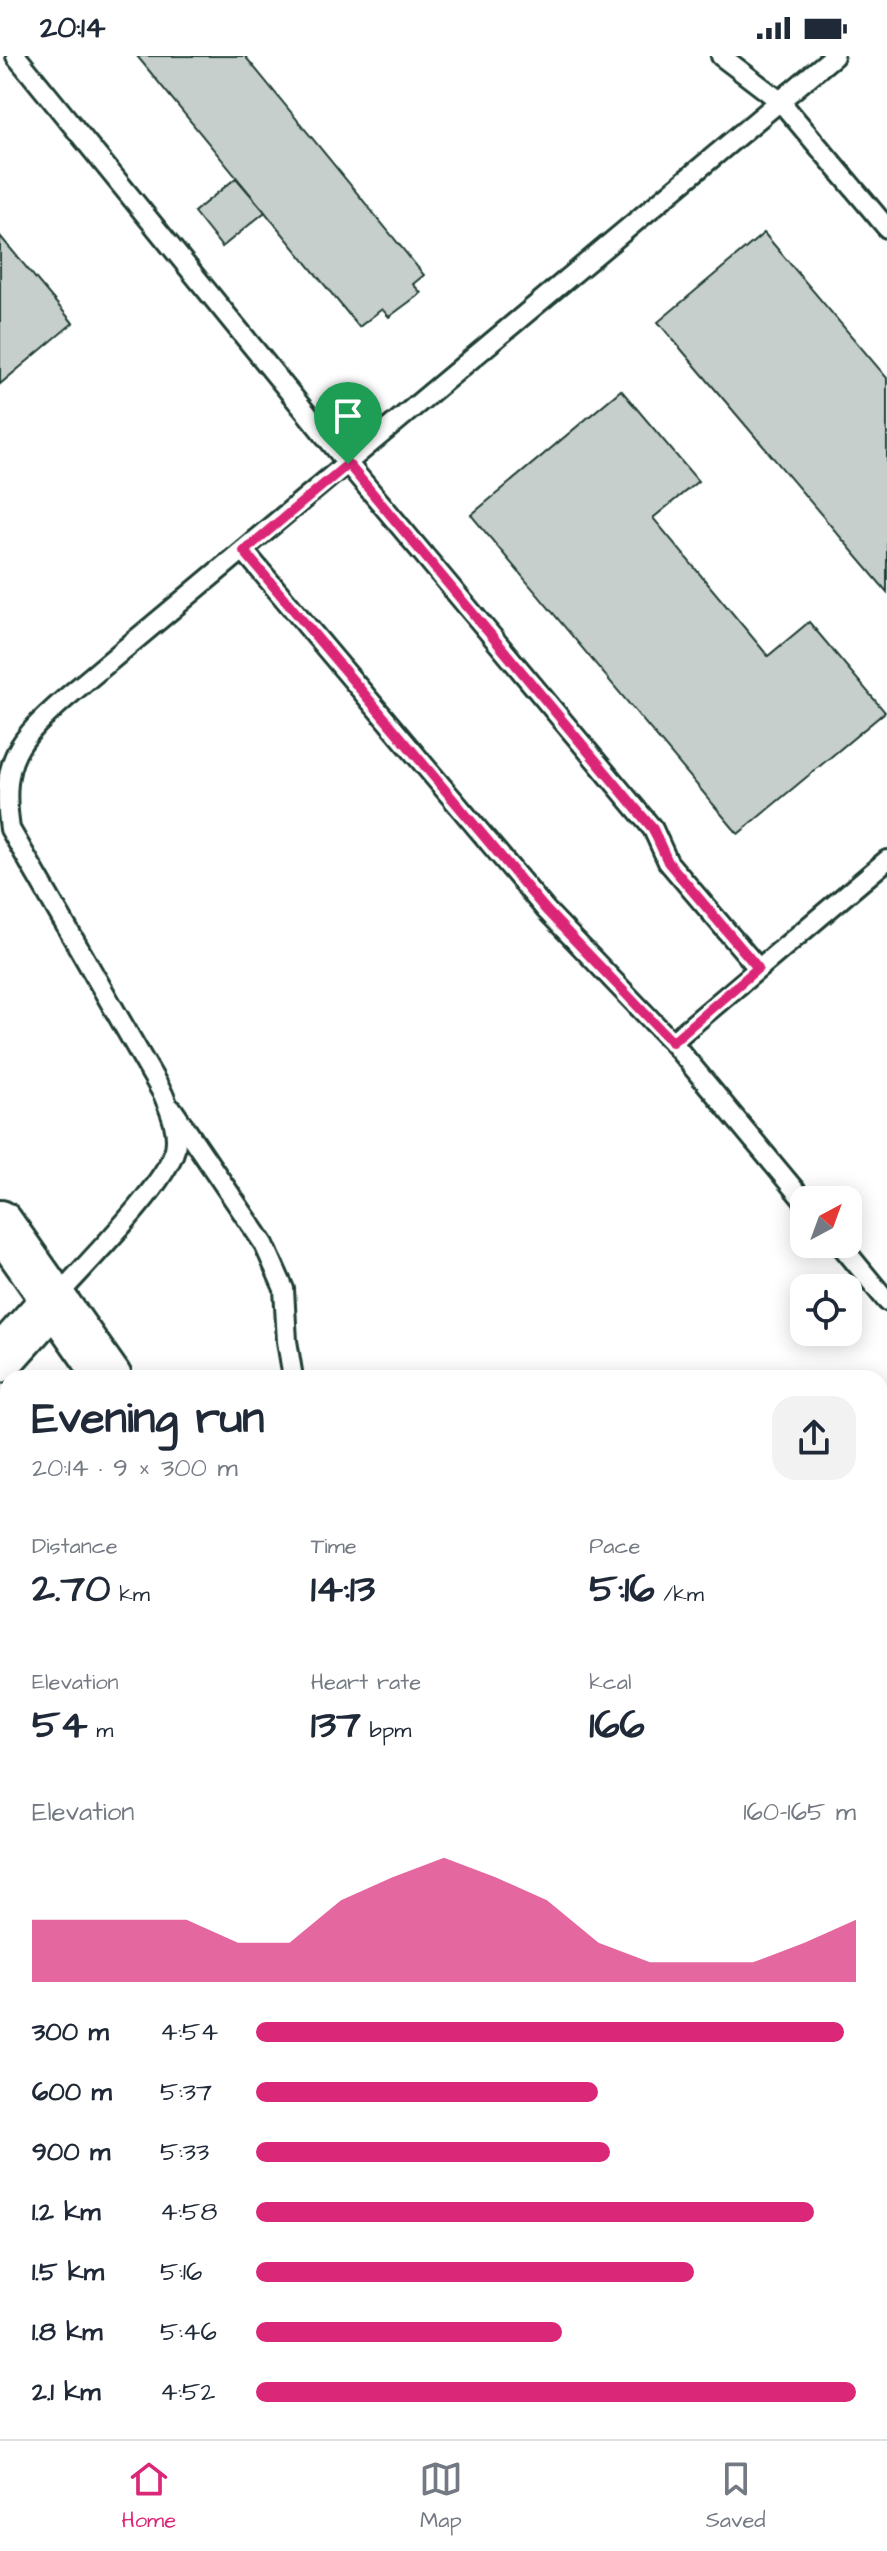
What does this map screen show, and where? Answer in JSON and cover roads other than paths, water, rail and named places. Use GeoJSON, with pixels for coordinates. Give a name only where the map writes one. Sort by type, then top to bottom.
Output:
{"type":"FeatureCollection","features":[{"type":"Feature","properties":{"kind":"street"},"geometry":{"type":"LineString","coordinates":[[0,1223],[103,1370]]}},
{"type":"Feature","properties":{"kind":"street"},"geometry":{"type":"LineString","coordinates":[[0,1360],[54,1300]]}},
{"type":"Feature","properties":{"kind":"lane"},"geometry":{"type":"LineString","coordinates":[[16,56],[348,464],[653,829],[668,862],[758,968]]}},
{"type":"Feature","properties":{"kind":"lane"},"geometry":{"type":"LineString","coordinates":[[721,56],[780,101],[887,228]]}},
{"type":"Feature","properties":{"kind":"lane"},"geometry":{"type":"LineString","coordinates":[[292,1370],[284,1289],[264,1244],[163,1094],[19,848],[4,810],[1,778],[16,745],[29,730],[834,56]]}},
{"type":"Feature","properties":{"kind":"lane"},"geometry":{"type":"LineString","coordinates":[[244,551],[546,910],[672,1042],[792,1186]]}},
{"type":"Feature","properties":{"kind":"lane"},"geometry":{"type":"LineString","coordinates":[[672,1042],[887,860]]}},
{"type":"Feature","properties":{"kind":"lane"},"geometry":{"type":"LineString","coordinates":[[54,1300],[163,1173],[175,1148],[174,1122],[163,1094]]}},
{"type":"Feature","properties":{"kind":"lane"},"geometry":{"type":"LineString","coordinates":[[852,1258],[887,1301]]}}]}
